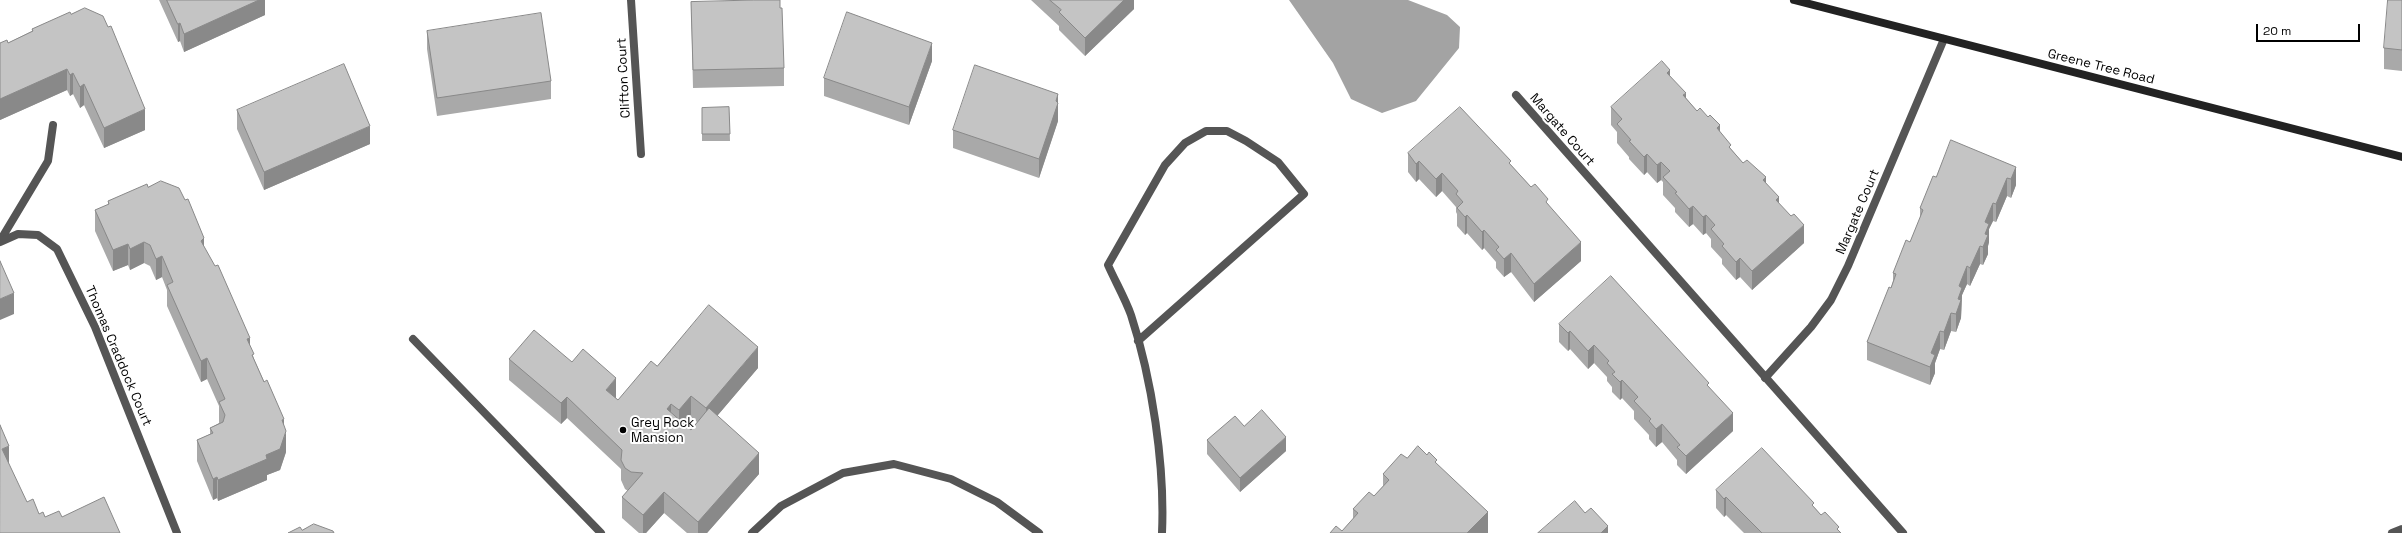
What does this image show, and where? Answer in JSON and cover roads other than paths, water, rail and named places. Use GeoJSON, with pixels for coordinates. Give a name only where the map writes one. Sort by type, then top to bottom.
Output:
{"type":"FeatureCollection","features":[{"type":"Feature","properties":{"kind":"street","name":"Clifton Court"},"geometry":{"type":"LineString","coordinates":[[631,0],[641,154]]}},
{"type":"Feature","properties":{"kind":"street","name":"Greene Tree Road"},"geometry":{"type":"LineString","coordinates":[[1794,0],[2402,157]]}},
{"type":"Feature","properties":{"kind":"street","name":"Margate Court"},"geometry":{"type":"LineString","coordinates":[[1766,378],[1812,327],[1831,300],[1848,266],[1944,39]]}},
{"type":"Feature","properties":{"kind":"street","name":"Margate Court"},"geometry":{"type":"LineString","coordinates":[[1516,95],[1903,533]]}},
{"type":"Feature","properties":{"kind":"street"},"geometry":{"type":"LineString","coordinates":[[0,241],[48,161],[53,125]]}},
{"type":"Feature","properties":{"kind":"street"},"geometry":{"type":"LineString","coordinates":[[1138,341],[1304,194],[1278,162],[1227,131],[1206,131],[1185,143],[1165,165],[1108,265],[1131,313],[1138,341],[1146,370],[1163,501],[1162,533]]}},
{"type":"Feature","properties":{"kind":"street","name":"Thomas Craddock Court"},"geometry":{"type":"LineString","coordinates":[[0,241],[18,234],[38,234],[57,249],[95,327],[177,533]]}},
{"type":"Feature","properties":{"kind":"street"},"geometry":{"type":"LineString","coordinates":[[414,339],[601,533]]}},
{"type":"Feature","properties":{"kind":"street"},"geometry":{"type":"LineString","coordinates":[[752,533],[781,506],[843,473],[894,464],[951,479],[997,502],[1039,533]]}},
{"type":"Feature","properties":{"kind":"street"},"geometry":{"type":"LineString","coordinates":[[2392,533],[2402,529]]}},
{"type":"Feature","properties":{"kind":"place","name":"Grey Rock Mansion"},"geometry":{"type":"Point","coordinates":[623,430]}}]}
